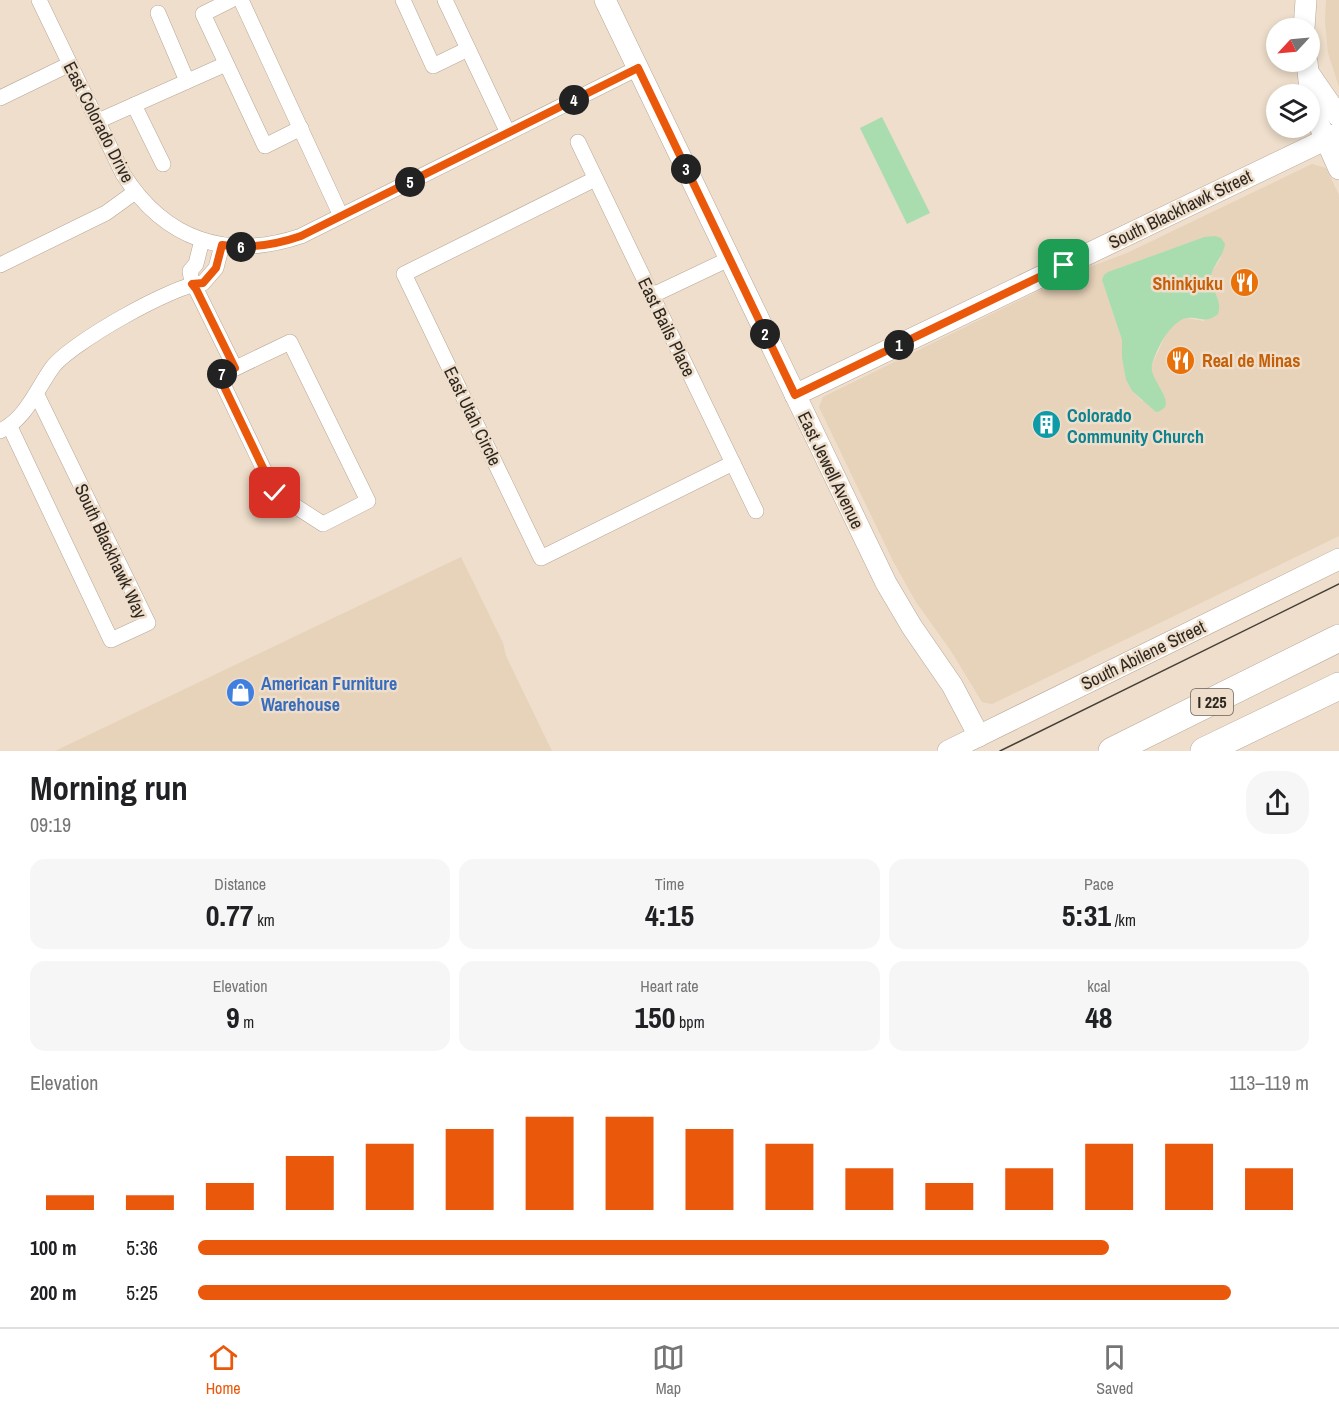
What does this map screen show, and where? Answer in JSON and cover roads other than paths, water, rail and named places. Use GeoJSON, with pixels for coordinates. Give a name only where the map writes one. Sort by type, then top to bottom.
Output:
{"type":"FeatureCollection","features":[{"type":"Feature","properties":{"kind":"highway","name":"I 225"},"geometry":{"type":"LineString","coordinates":[[1112,751],[1339,637]]}},
{"type":"Feature","properties":{"kind":"highway","name":"I 225"},"geometry":{"type":"LineString","coordinates":[[1204,751],[1339,686]]}},
{"type":"Feature","properties":{"kind":"street","name":"East Colorado Drive"},"geometry":{"type":"LineString","coordinates":[[39,0],[123,174],[135,192],[164,220],[182,232],[202,240],[245,248],[281,243],[301,236],[638,68]]}},
{"type":"Feature","properties":{"kind":"street"},"geometry":{"type":"LineString","coordinates":[[231,0],[203,14],[265,146],[301,128]]}},
{"type":"Feature","properties":{"kind":"street"},"geometry":{"type":"LineString","coordinates":[[241,0],[341,216]]}},
{"type":"Feature","properties":{"kind":"street"},"geometry":{"type":"LineString","coordinates":[[403,0],[433,66],[468,49]]}},
{"type":"Feature","properties":{"kind":"street"},"geometry":{"type":"LineString","coordinates":[[445,0],[508,133]]}},
{"type":"Feature","properties":{"kind":"street","name":"East Jewell Avenue"},"geometry":{"type":"LineString","coordinates":[[605,0],[898,606],[952,685],[979,736]]}},
{"type":"Feature","properties":{"kind":"street"},"geometry":{"type":"LineString","coordinates":[[1305,18],[1306,0]]}},
{"type":"Feature","properties":{"kind":"street"},"geometry":{"type":"LineString","coordinates":[[158,13],[188,81]]}},
{"type":"Feature","properties":{"kind":"street"},"geometry":{"type":"LineString","coordinates":[[0,98],[70,64]]}},
{"type":"Feature","properties":{"kind":"street"},"geometry":{"type":"LineString","coordinates":[[98,121],[226,64]]}},
{"type":"Feature","properties":{"kind":"street"},"geometry":{"type":"LineString","coordinates":[[1308,72],[1311,99],[1332,136],[1339,169]]}},
{"type":"Feature","properties":{"kind":"street"},"geometry":{"type":"LineString","coordinates":[[1311,72],[1339,117]]}},
{"type":"Feature","properties":{"kind":"street"},"geometry":{"type":"LineString","coordinates":[[134,105],[164,164]]}},
{"type":"Feature","properties":{"kind":"street","name":"South Blackhawk Street"},"geometry":{"type":"LineString","coordinates":[[795,395],[1332,136]]}},
{"type":"Feature","properties":{"kind":"street","name":"East Bails Place"},"geometry":{"type":"LineString","coordinates":[[578,142],[756,511]]}},
{"type":"Feature","properties":{"kind":"street","name":"East Utah Circle"},"geometry":{"type":"LineString","coordinates":[[595,179],[404,273],[541,558],[733,463]]}},
{"type":"Feature","properties":{"kind":"street"},"geometry":{"type":"LineString","coordinates":[[0,265],[106,213],[135,192]]}},
{"type":"Feature","properties":{"kind":"street"},"geometry":{"type":"LineString","coordinates":[[202,240],[196,264],[190,271],[192,284],[235,368]]}},
{"type":"Feature","properties":{"kind":"street","name":"South Blackhawk Way"},"geometry":{"type":"LineString","coordinates":[[36,395],[148,623],[111,640],[5,429],[36,395],[52,367],[68,351],[135,311],[192,284],[203,283],[216,268],[222,245]]}},
{"type":"Feature","properties":{"kind":"street"},"geometry":{"type":"LineString","coordinates":[[651,296],[729,259]]}},
{"type":"Feature","properties":{"kind":"street"},"geometry":{"type":"LineString","coordinates":[[290,342],[368,501],[323,524],[275,493],[219,376],[235,368],[290,342]]}},
{"type":"Feature","properties":{"kind":"street","name":"South Abilene Street"},"geometry":{"type":"LineString","coordinates":[[948,751],[1339,559]]}},
{"type":"Feature","properties":{"kind":"tram line"},"geometry":{"type":"LineString","coordinates":[[1000,751],[1339,584]]}},
{"type":"Feature","properties":{"kind":"place","name":"Shinkjuku"},"geometry":{"type":"Point","coordinates":[1244,283]}},
{"type":"Feature","properties":{"kind":"place","name":"Real de Minas"},"geometry":{"type":"Point","coordinates":[1181,360]}},
{"type":"Feature","properties":{"kind":"place","name":"Colorado Community Church"},"geometry":{"type":"Point","coordinates":[1046,425]}},
{"type":"Feature","properties":{"kind":"place","name":"American Furniture Warehouse"},"geometry":{"type":"Point","coordinates":[240,693]}}]}
